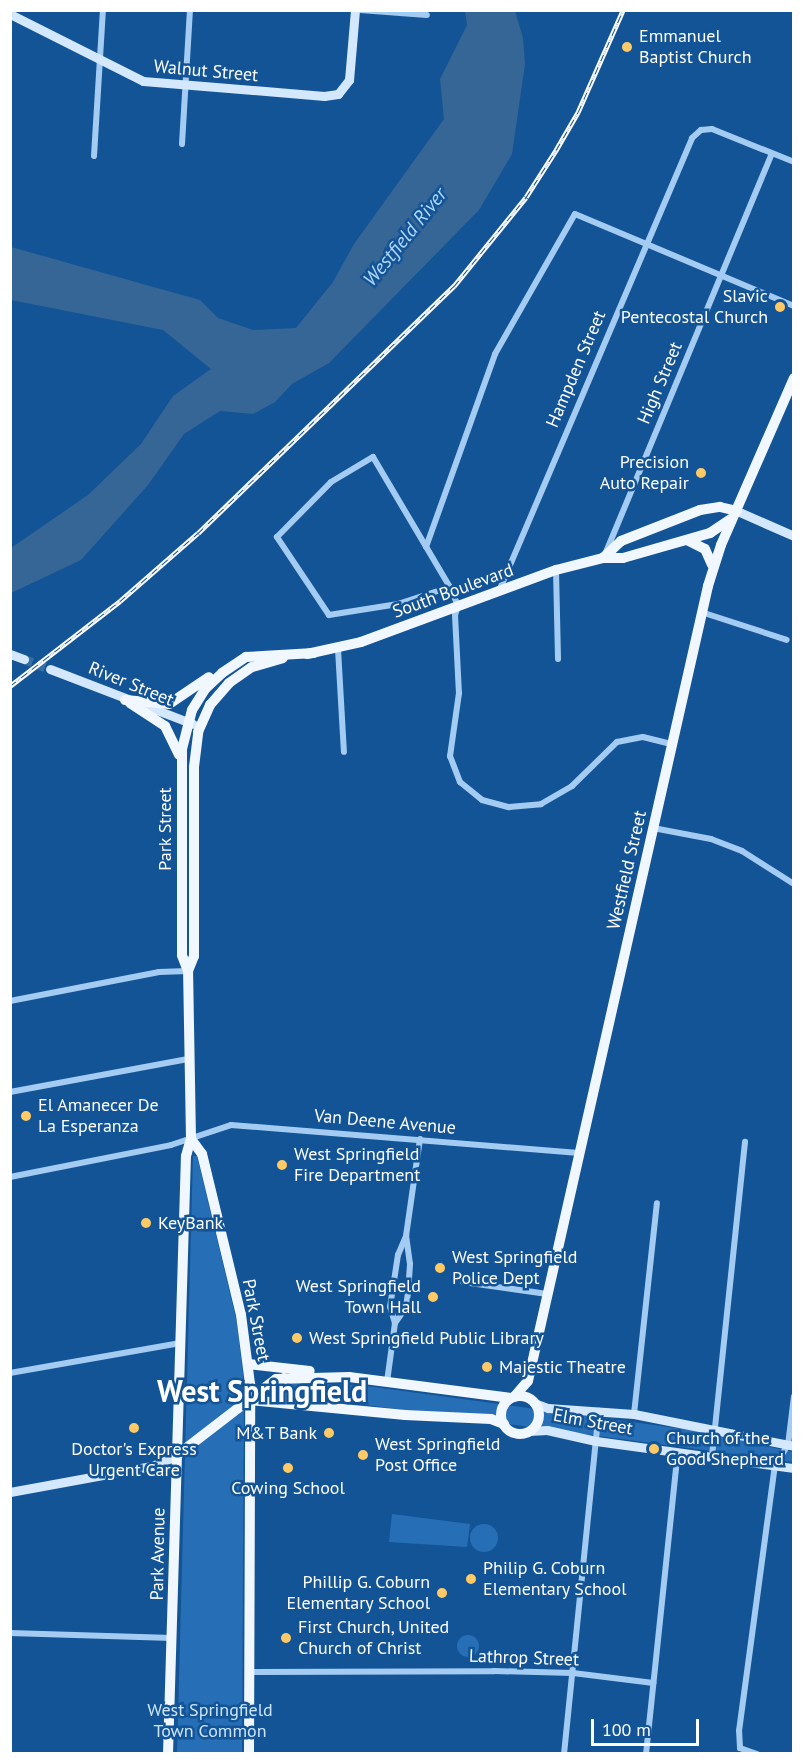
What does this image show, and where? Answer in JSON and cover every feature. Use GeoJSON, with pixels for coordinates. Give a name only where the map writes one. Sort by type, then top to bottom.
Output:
{"type":"FeatureCollection","features":[{"type":"Feature","properties":{"kind":"main road","name":"Walnut Street"},"geometry":{"type":"LineString","coordinates":[[16,14],[143,81],[324,96],[341,92],[350,74],[355,10]]}},
{"type":"Feature","properties":{"kind":"main road","name":"Westfield Street"},"geometry":{"type":"LineString","coordinates":[[532,1401],[528,1381],[712,568],[794,378]]}},
{"type":"Feature","properties":{"kind":"main road","name":"South Boulevard"},"geometry":{"type":"LineString","coordinates":[[201,726],[217,695],[242,672],[265,662],[338,649],[556,570],[603,558],[623,558],[687,540],[721,528],[737,512],[720,507],[699,510],[621,542],[603,558]]}},
{"type":"Feature","properties":{"kind":"main road"},"geometry":{"type":"LineString","coordinates":[[737,512],[794,536]]}},
{"type":"Feature","properties":{"kind":"main road"},"geometry":{"type":"LineString","coordinates":[[687,540],[708,552],[712,568]]}},
{"type":"Feature","properties":{"kind":"main road","name":"South Boulevard"},"geometry":{"type":"LineString","coordinates":[[246,657],[314,653]]}},
{"type":"Feature","properties":{"kind":"main road"},"geometry":{"type":"LineString","coordinates":[[10,654],[24,659]]}},
{"type":"Feature","properties":{"kind":"main road"},"geometry":{"type":"LineString","coordinates":[[125,700],[157,705],[173,702],[223,667],[246,657]]}},
{"type":"Feature","properties":{"kind":"main road"},"geometry":{"type":"LineString","coordinates":[[187,723],[210,683],[246,657]]}},
{"type":"Feature","properties":{"kind":"main road","name":"River Street"},"geometry":{"type":"LineString","coordinates":[[50,669],[125,700],[201,726]]}},
{"type":"Feature","properties":{"kind":"main road"},"geometry":{"type":"LineString","coordinates":[[125,700],[157,720],[174,738],[181,772]]}},
{"type":"Feature","properties":{"kind":"main road","name":"Park Street"},"geometry":{"type":"LineString","coordinates":[[187,723],[181,772],[182,955],[188,971],[191,1139],[202,1154],[241,1315],[248,1364],[249,1754]]}},
{"type":"Feature","properties":{"kind":"main road","name":"Park Street"},"geometry":{"type":"LineString","coordinates":[[188,971],[194,956],[194,767],[201,726]]}},
{"type":"Feature","properties":{"kind":"main road","name":"Park Avenue"},"geometry":{"type":"LineString","coordinates":[[168,1754],[186,1156],[191,1139]]}},
{"type":"Feature","properties":{"kind":"main road"},"geometry":{"type":"LineString","coordinates":[[248,1364],[532,1401],[538,1416],[529,1431],[516,1433],[504,1424],[491,1419],[249,1400]]}},
{"type":"Feature","properties":{"kind":"main road"},"geometry":{"type":"LineString","coordinates":[[10,1492],[152,1466],[176,1456],[276,1379],[349,1377]]}},
{"type":"Feature","properties":{"kind":"main road"},"geometry":{"type":"LineString","coordinates":[[282,1401],[284,1378]]}},
{"type":"Feature","properties":{"kind":"main road","name":"Westfield Street"},"geometry":{"type":"LineString","coordinates":[[513,1398],[528,1381]]}},
{"type":"Feature","properties":{"kind":"main road"},"geometry":{"type":"LineString","coordinates":[[504,1424],[502,1410],[513,1398]]}},
{"type":"Feature","properties":{"kind":"main road","name":"Elm Street"},"geometry":{"type":"LineString","coordinates":[[532,1401],[545,1407],[634,1414],[712,1428],[791,1446]]}},
{"type":"Feature","properties":{"kind":"main road","name":"Elm Street"},"geometry":{"type":"LineString","coordinates":[[529,1431],[547,1430],[596,1442],[794,1468]]}},
{"type":"Feature","properties":{"kind":"street"},"geometry":{"type":"LineString","coordinates":[[94,156],[103,10]]}},
{"type":"Feature","properties":{"kind":"street"},"geometry":{"type":"LineString","coordinates":[[182,144],[190,10]]}},
{"type":"Feature","properties":{"kind":"street"},"geometry":{"type":"LineString","coordinates":[[360,10],[427,15]]}},
{"type":"Feature","properties":{"kind":"street","name":"Hampden Street"},"geometry":{"type":"LineString","coordinates":[[499,591],[690,141],[701,130],[714,130],[772,154]]}},
{"type":"Feature","properties":{"kind":"street"},"geometry":{"type":"LineString","coordinates":[[772,154],[794,162]]}},
{"type":"Feature","properties":{"kind":"street","name":"High Street"},"geometry":{"type":"LineString","coordinates":[[603,558],[772,154]]}},
{"type":"Feature","properties":{"kind":"street"},"geometry":{"type":"LineString","coordinates":[[426,547],[495,354],[575,214],[794,306]]}},
{"type":"Feature","properties":{"kind":"street"},"geometry":{"type":"LineString","coordinates":[[450,587],[399,604],[329,615],[277,537],[331,482],[373,457],[450,587],[458,606],[455,616],[459,693],[449,752],[457,778],[476,797],[502,806],[535,806],[567,790],[620,741],[643,738],[672,744]]}},
{"type":"Feature","properties":{"kind":"street"},"geometry":{"type":"LineString","coordinates":[[556,570],[558,659]]}},
{"type":"Feature","properties":{"kind":"street"},"geometry":{"type":"LineString","coordinates":[[701,612],[787,640]]}},
{"type":"Feature","properties":{"kind":"street"},"geometry":{"type":"LineString","coordinates":[[338,649],[344,752]]}},
{"type":"Feature","properties":{"kind":"street"},"geometry":{"type":"LineString","coordinates":[[653,828],[711,839],[742,851],[794,884]]}},
{"type":"Feature","properties":{"kind":"street"},"geometry":{"type":"LineString","coordinates":[[10,1001],[159,972],[188,971]]}},
{"type":"Feature","properties":{"kind":"street"},"geometry":{"type":"LineString","coordinates":[[10,1092],[188,1059]]}},
{"type":"Feature","properties":{"kind":"street","name":"Van Deene Avenue"},"geometry":{"type":"LineString","coordinates":[[10,1177],[191,1139],[231,1125],[579,1153]]}},
{"type":"Feature","properties":{"kind":"street"},"geometry":{"type":"LineString","coordinates":[[395,1323],[390,1307],[398,1255],[406,1236],[420,1139]]}},
{"type":"Feature","properties":{"kind":"street"},"geometry":{"type":"LineString","coordinates":[[712,1456],[712,1428],[745,1142]]}},
{"type":"Feature","properties":{"kind":"street"},"geometry":{"type":"LineString","coordinates":[[634,1414],[657,1203]]}},
{"type":"Feature","properties":{"kind":"street"},"geometry":{"type":"LineString","coordinates":[[387,1382],[395,1323],[407,1300],[410,1264],[406,1236]]}},
{"type":"Feature","properties":{"kind":"street"},"geometry":{"type":"LineString","coordinates":[[463,1282],[548,1294]]}},
{"type":"Feature","properties":{"kind":"street"},"geometry":{"type":"LineString","coordinates":[[10,1373],[180,1343]]}},
{"type":"Feature","properties":{"kind":"street"},"geometry":{"type":"LineString","coordinates":[[757,1754],[740,1748],[738,1735],[775,1465],[791,1446],[794,1396]]}},
{"type":"Feature","properties":{"kind":"street"},"geometry":{"type":"LineString","coordinates":[[564,1754],[599,1411]]}},
{"type":"Feature","properties":{"kind":"street"},"geometry":{"type":"LineString","coordinates":[[646,1754],[678,1452]]}},
{"type":"Feature","properties":{"kind":"street"},"geometry":{"type":"LineString","coordinates":[[10,1633],[172,1638]]}},
{"type":"Feature","properties":{"kind":"street","name":"Lathrop Street"},"geometry":{"type":"LineString","coordinates":[[250,1672],[573,1673],[654,1683]]}},
{"type":"Feature","properties":{"kind":"green space","name":"West Springfield Town Common"},"geometry":{"type":"Polygon","coordinates":[[[193,1156],[197,1156],[237,1323],[244,1384],[242,1753],[177,1754],[193,1156]]]}},
{"type":"Feature","properties":{"kind":"green space"},"geometry":{"type":"Polygon","coordinates":[[[289,1383],[359,1385],[698,1431],[793,1452],[793,1462],[292,1395],[287,1391],[289,1383]]]}},
{"type":"Feature","properties":{"kind":"green space"},"geometry":{"type":"Polygon","coordinates":[[[392,1514],[470,1524],[467,1547],[389,1542],[392,1514]]]}},
{"type":"Feature","properties":{"kind":"green space"},"geometry":{"type":"Polygon","coordinates":[[[484,1524],[494,1528],[498,1538],[494,1548],[484,1552],[474,1548],[470,1538],[474,1528],[484,1524]]]}},
{"type":"Feature","properties":{"kind":"green space"},"geometry":{"type":"Polygon","coordinates":[[[468,1635],[476,1638],[479,1646],[476,1654],[468,1657],[460,1654],[457,1646],[460,1638],[468,1635]]]}},
{"type":"Feature","properties":{"kind":"water","name":"Westfield River"},"geometry":{"type":"Polygon","coordinates":[[[465,11],[515,11],[523,38],[525,64],[512,154],[479,210],[329,363],[292,384],[275,402],[253,414],[220,411],[184,434],[148,485],[81,560],[11,593],[11,548],[88,495],[141,444],[173,396],[211,369],[163,330],[11,300],[11,247],[200,300],[218,318],[253,330],[296,328],[333,282],[354,244],[444,119],[440,79],[467,25],[465,11]]]}},
{"type":"Feature","properties":{"kind":"tunnel"},"geometry":{"type":"LineString","coordinates":[[24,659],[50,669]]}},
{"type":"Feature","properties":{"kind":"railway"},"geometry":{"type":"LineString","coordinates":[[10,686],[120,601],[198,533],[454,286],[526,197],[556,150],[578,112],[623,10]]}},
{"type":"Feature","properties":{"kind":"place","name":"Emmanuel Baptist Church"},"geometry":{"type":"Point","coordinates":[627,47]}},
{"type":"Feature","properties":{"kind":"place","name":"Slavic Pentecostal Church"},"geometry":{"type":"Point","coordinates":[780,307]}},
{"type":"Feature","properties":{"kind":"place","name":"Precision Auto Repair"},"geometry":{"type":"Point","coordinates":[701,473]}},
{"type":"Feature","properties":{"kind":"place","name":"El Amanecer De La Esperanza"},"geometry":{"type":"Point","coordinates":[26,1116]}},
{"type":"Feature","properties":{"kind":"place","name":"West Springfield Fire Department"},"geometry":{"type":"Point","coordinates":[282,1165]}},
{"type":"Feature","properties":{"kind":"place","name":"KeyBank"},"geometry":{"type":"Point","coordinates":[146,1223]}},
{"type":"Feature","properties":{"kind":"place","name":"West Springfield Police Dept"},"geometry":{"type":"Point","coordinates":[440,1268]}},
{"type":"Feature","properties":{"kind":"place","name":"West Springfield Town Hall"},"geometry":{"type":"Point","coordinates":[433,1297]}},
{"type":"Feature","properties":{"kind":"place","name":"West Springfield Public Library"},"geometry":{"type":"Point","coordinates":[297,1338]}},
{"type":"Feature","properties":{"kind":"place","name":"Majestic Theatre"},"geometry":{"type":"Point","coordinates":[487,1367]}},
{"type":"Feature","properties":{"kind":"place","name":"Doctor's Express Urgent Care"},"geometry":{"type":"Point","coordinates":[134,1428]}},
{"type":"Feature","properties":{"kind":"place","name":"M&T Bank"},"geometry":{"type":"Point","coordinates":[329,1433]}},
{"type":"Feature","properties":{"kind":"place","name":"Church of the Good Shepherd"},"geometry":{"type":"Point","coordinates":[654,1449]}},
{"type":"Feature","properties":{"kind":"place","name":"West Springfield Post Office"},"geometry":{"type":"Point","coordinates":[363,1455]}},
{"type":"Feature","properties":{"kind":"place","name":"Cowing School"},"geometry":{"type":"Point","coordinates":[288,1468]}},
{"type":"Feature","properties":{"kind":"place","name":"Philip G. Coburn Elementary School"},"geometry":{"type":"Point","coordinates":[471,1579]}},
{"type":"Feature","properties":{"kind":"place","name":"Phillip G. Coburn Elementary School"},"geometry":{"type":"Point","coordinates":[442,1593]}},
{"type":"Feature","properties":{"kind":"place","name":"First Church, United Church of Christ"},"geometry":{"type":"Point","coordinates":[286,1638]}},
{"type":"Feature","properties":{"kind":"district","name":"West Springfield"},"geometry":{"type":"Point","coordinates":[262,1391]}}]}
